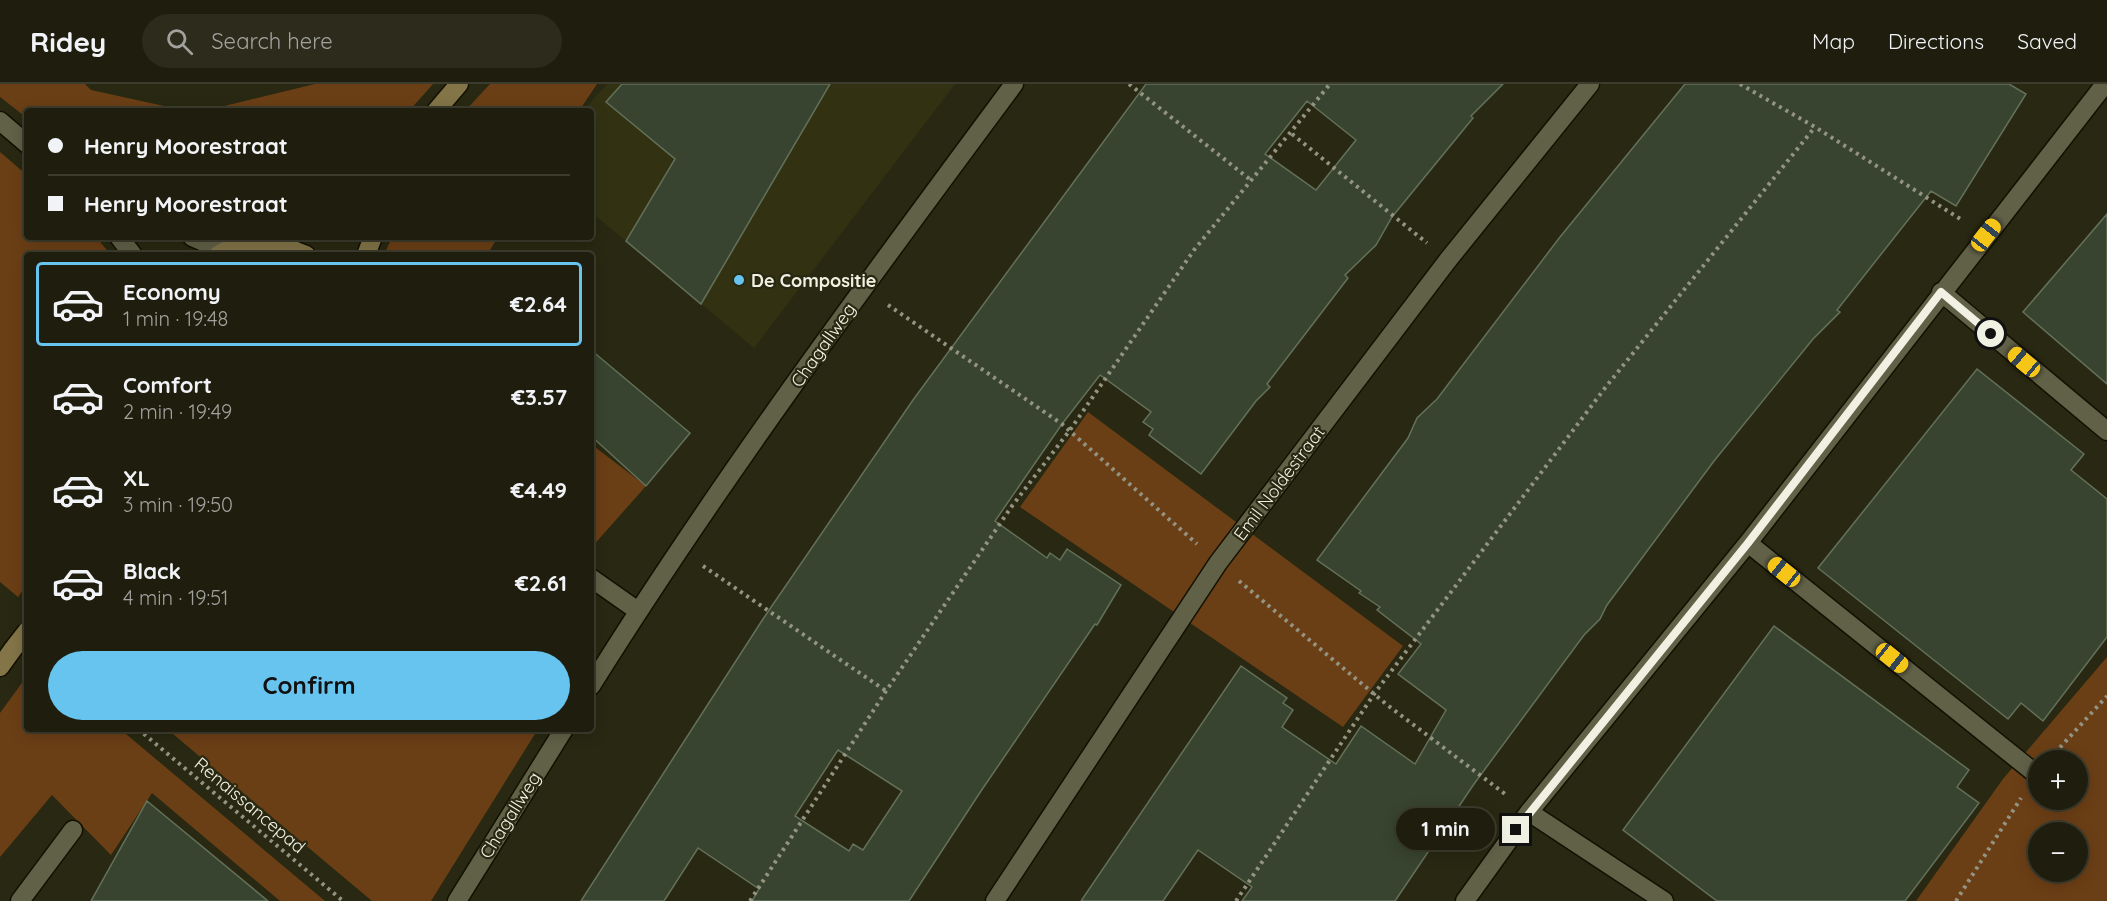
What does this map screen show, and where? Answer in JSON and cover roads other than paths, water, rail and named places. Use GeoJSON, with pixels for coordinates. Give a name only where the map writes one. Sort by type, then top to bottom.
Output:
{"type":"FeatureCollection","features":[{"type":"Feature","properties":{"kind":"main road"},"geometry":{"type":"LineString","coordinates":[[438,108],[459,84]]}},
{"type":"Feature","properties":{"kind":"main road"},"geometry":{"type":"LineString","coordinates":[[225,252],[255,243],[291,241],[303,252]]}},
{"type":"Feature","properties":{"kind":"main road"},"geometry":{"type":"LineString","coordinates":[[0,667],[24,635]]}},
{"type":"Feature","properties":{"kind":"street","name":"Chagallweg"},"geometry":{"type":"LineString","coordinates":[[594,681],[638,611],[863,288],[1014,84]]}},
{"type":"Feature","properties":{"kind":"street","name":"Emil Noldestraat"},"geometry":{"type":"LineString","coordinates":[[995,901],[1218,562],[1448,260],[1590,84]]}},
{"type":"Feature","properties":{"kind":"street"},"geometry":{"type":"LineString","coordinates":[[1465,901],[1529,812],[1748,543],[2105,84]]}},
{"type":"Feature","properties":{"kind":"street"},"geometry":{"type":"LineString","coordinates":[[0,121],[24,141]]}},
{"type":"Feature","properties":{"kind":"street"},"geometry":{"type":"LineString","coordinates":[[121,240],[131,252]]}},
{"type":"Feature","properties":{"kind":"street"},"geometry":{"type":"LineString","coordinates":[[198,240],[220,252]]}},
{"type":"Feature","properties":{"kind":"street"},"geometry":{"type":"LineString","coordinates":[[1941,292],[2107,431]]}},
{"type":"Feature","properties":{"kind":"street"},"geometry":{"type":"LineString","coordinates":[[1748,543],[2028,756]]}},
{"type":"Feature","properties":{"kind":"street"},"geometry":{"type":"LineString","coordinates":[[594,580],[638,611]]}},
{"type":"Feature","properties":{"kind":"street","name":"Chagallweg"},"geometry":{"type":"LineString","coordinates":[[457,901],[562,732]]}},
{"type":"Feature","properties":{"kind":"street"},"geometry":{"type":"LineString","coordinates":[[1529,812],[1664,901]]}},
{"type":"Feature","properties":{"kind":"street"},"geometry":{"type":"LineString","coordinates":[[20,901],[73,830]]}},
{"type":"Feature","properties":{"kind":"place","name":"De Compositie"},"geometry":{"type":"Point","coordinates":[739,280]}}]}
